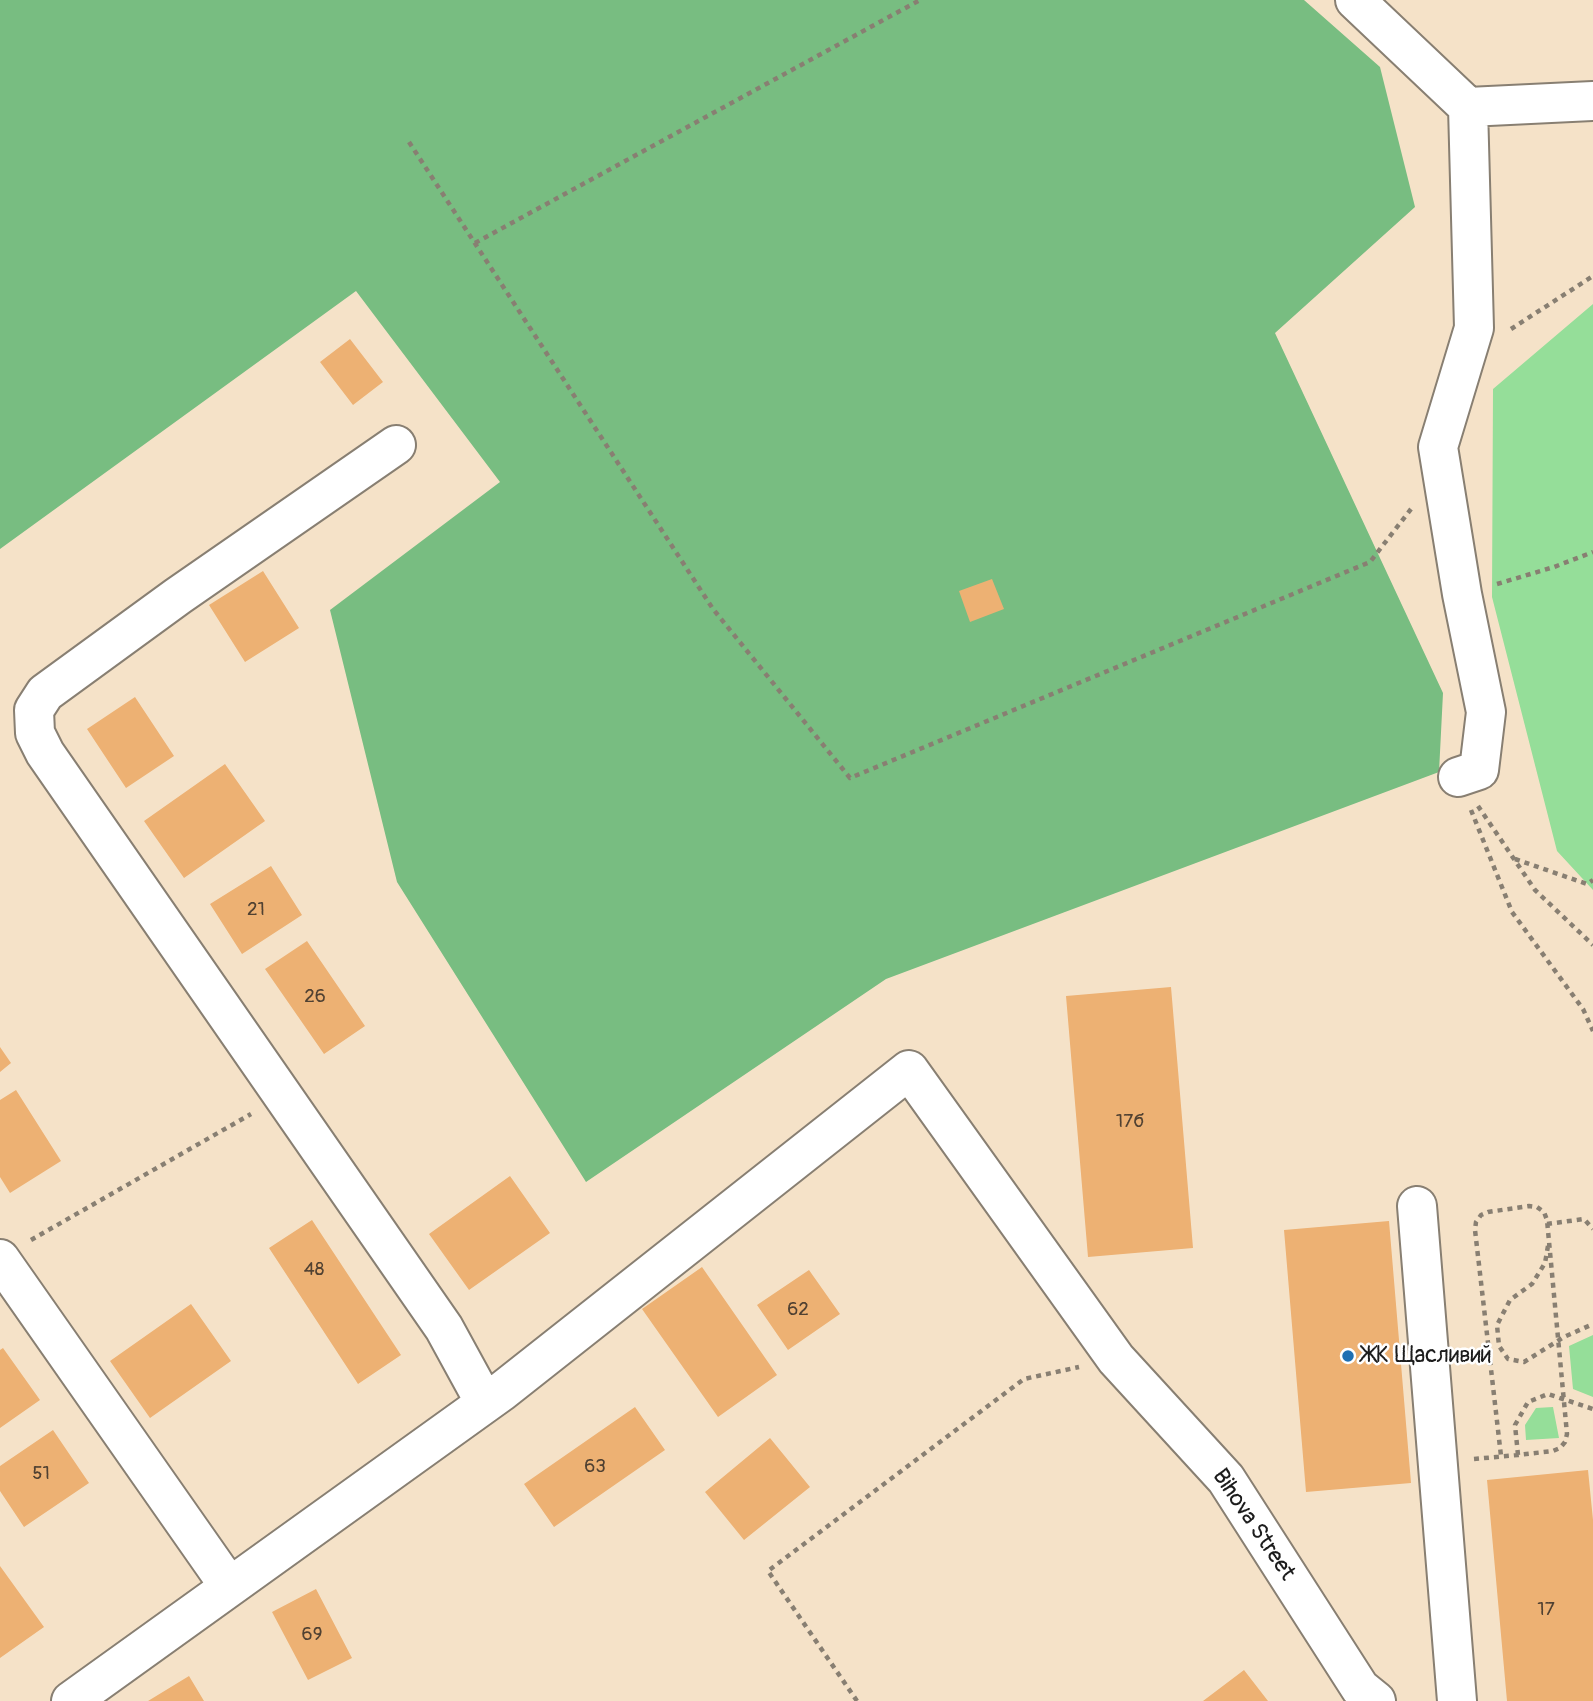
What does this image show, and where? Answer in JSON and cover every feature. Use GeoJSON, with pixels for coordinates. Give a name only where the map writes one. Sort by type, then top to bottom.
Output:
{"type":"FeatureCollection","features":[{"type":"Feature","properties":{"kind":"street"},"geometry":{"type":"LineString","coordinates":[[1355,0],[1468,107],[1474,328],[1438,447],[1462,594],[1486,712],[1479,769],[1458,777]]}},
{"type":"Feature","properties":{"kind":"street"},"geometry":{"type":"LineString","coordinates":[[1468,107],[1593,102]]}},
{"type":"Feature","properties":{"kind":"street"},"geometry":{"type":"LineString","coordinates":[[71,1701],[485,1403],[444,1328],[45,753],[35,733],[34,710],[45,693],[178,596],[396,445]]}},
{"type":"Feature","properties":{"kind":"street","name":"Bihova Street"},"geometry":{"type":"LineString","coordinates":[[485,1403],[909,1070],[1116,1359],[1226,1479],[1360,1688],[1376,1701]]}},
{"type":"Feature","properties":{"kind":"street"},"geometry":{"type":"LineString","coordinates":[[1417,1206],[1457,1701]]}},
{"type":"Feature","properties":{"kind":"street"},"geometry":{"type":"LineString","coordinates":[[12,1252],[229,1586]]}},
{"type":"Feature","properties":{"kind":"path"},"geometry":{"type":"LineString","coordinates":[[475,243],[920,0]]}},
{"type":"Feature","properties":{"kind":"path"},"geometry":{"type":"LineString","coordinates":[[410,142],[713,609],[850,778],[1370,562],[1408,511],[1444,476]]}},
{"type":"Feature","properties":{"kind":"path"},"geometry":{"type":"LineString","coordinates":[[1465,358],[1593,276]]}},
{"type":"Feature","properties":{"kind":"path"},"geometry":{"type":"LineString","coordinates":[[1462,594],[1554,567],[1593,552]]}},
{"type":"Feature","properties":{"kind":"path"},"geometry":{"type":"LineString","coordinates":[[1458,777],[1535,890],[1593,945]]}},
{"type":"Feature","properties":{"kind":"path"},"geometry":{"type":"LineString","coordinates":[[1458,777],[1512,912],[1583,1009],[1593,1031]]}},
{"type":"Feature","properties":{"kind":"path"},"geometry":{"type":"LineString","coordinates":[[1515,859],[1587,884],[1593,880]]}},
{"type":"Feature","properties":{"kind":"path"},"geometry":{"type":"LineString","coordinates":[[12,1252],[283,1096]]}},
{"type":"Feature","properties":{"kind":"path"},"geometry":{"type":"LineString","coordinates":[[1529,1206],[1544,1212],[1547,1224],[1567,1434],[1565,1442],[1553,1451],[1501,1456],[1476,1222],[1488,1212],[1529,1206]]}},
{"type":"Feature","properties":{"kind":"path"},"geometry":{"type":"LineString","coordinates":[[1547,1224],[1584,1219],[1593,1228]]}},
{"type":"Feature","properties":{"kind":"path"},"geometry":{"type":"LineString","coordinates":[[1549,1239],[1545,1263],[1532,1284],[1510,1300],[1497,1325],[1499,1346],[1508,1359],[1524,1362],[1558,1340],[1593,1324]]}},
{"type":"Feature","properties":{"kind":"path"},"geometry":{"type":"LineString","coordinates":[[857,1701],[768,1571],[1024,1379],[1116,1359]]}},
{"type":"Feature","properties":{"kind":"path"},"geometry":{"type":"LineString","coordinates":[[1518,1455],[1515,1425],[1528,1402],[1548,1394],[1593,1409]]}},
{"type":"Feature","properties":{"kind":"green space"},"geometry":{"type":"Polygon","coordinates":[[[0,0],[1304,0],[1380,67],[1415,207],[1275,333],[1443,693],[1439,772],[886,979],[586,1182],[397,882],[330,610],[500,482],[356,291],[0,549],[0,0]]]}},
{"type":"Feature","properties":{"kind":"green space"},"geometry":{"type":"Polygon","coordinates":[[[1593,304],[1593,890],[1557,851],[1492,597],[1493,389],[1593,304]]]}},
{"type":"Feature","properties":{"kind":"green space"},"geometry":{"type":"Polygon","coordinates":[[[1593,1335],[1593,1397],[1573,1389],[1569,1346],[1593,1335]]]}},
{"type":"Feature","properties":{"kind":"green space"},"geometry":{"type":"Polygon","coordinates":[[[1553,1407],[1559,1438],[1526,1440],[1525,1425],[1536,1408],[1553,1407]]]}},
{"type":"Feature","properties":{"kind":"building"},"geometry":{"type":"Polygon","coordinates":[[[350,339],[383,382],[353,405],[320,362],[350,339]]]}},
{"type":"Feature","properties":{"kind":"building"},"geometry":{"type":"Polygon","coordinates":[[[263,571],[299,628],[245,662],[209,605],[263,571]]]}},
{"type":"Feature","properties":{"kind":"building"},"geometry":{"type":"Polygon","coordinates":[[[992,579],[1004,609],[970,622],[959,591],[992,579]]]}},
{"type":"Feature","properties":{"kind":"building"},"geometry":{"type":"Polygon","coordinates":[[[135,697],[174,756],[126,788],[87,729],[135,697]]]}},
{"type":"Feature","properties":{"kind":"building"},"geometry":{"type":"Polygon","coordinates":[[[225,764],[265,821],[184,878],[144,821],[225,764]]]}},
{"type":"Feature","properties":{"kind":"building"},"geometry":{"type":"Polygon","coordinates":[[[271,866],[302,915],[242,954],[210,904],[271,866]]]}},
{"type":"Feature","properties":{"kind":"building"},"geometry":{"type":"Polygon","coordinates":[[[307,941],[365,1026],[324,1054],[265,969],[307,941]]]}},
{"type":"Feature","properties":{"kind":"building"},"geometry":{"type":"Polygon","coordinates":[[[1171,987],[1193,1248],[1088,1257],[1066,996],[1171,987]]]}},
{"type":"Feature","properties":{"kind":"building"},"geometry":{"type":"Polygon","coordinates":[[[0,1047],[11,1063],[0,1072],[0,1047]]]}},
{"type":"Feature","properties":{"kind":"building"},"geometry":{"type":"Polygon","coordinates":[[[16,1090],[61,1161],[10,1193],[0,1177],[0,1100],[16,1090]]]}},
{"type":"Feature","properties":{"kind":"building"},"geometry":{"type":"Polygon","coordinates":[[[510,1176],[550,1233],[469,1290],[429,1234],[510,1176]]]}},
{"type":"Feature","properties":{"kind":"building"},"geometry":{"type":"Polygon","coordinates":[[[312,1220],[401,1355],[358,1384],[269,1248],[312,1220]]]}},
{"type":"Feature","properties":{"kind":"building","name":"ЖК Щасливий"},"geometry":{"type":"Polygon","coordinates":[[[1389,1221],[1411,1483],[1306,1492],[1284,1230],[1389,1221]]]}},
{"type":"Feature","properties":{"kind":"building"},"geometry":{"type":"Polygon","coordinates":[[[702,1267],[777,1375],[718,1417],[642,1309],[702,1267]]]}},
{"type":"Feature","properties":{"kind":"building"},"geometry":{"type":"Polygon","coordinates":[[[809,1270],[840,1314],[788,1350],[757,1305],[809,1270]]]}},
{"type":"Feature","properties":{"kind":"building"},"geometry":{"type":"Polygon","coordinates":[[[191,1304],[231,1361],[150,1418],[110,1361],[191,1304]]]}},
{"type":"Feature","properties":{"kind":"building"},"geometry":{"type":"Polygon","coordinates":[[[3,1348],[40,1400],[0,1428],[0,1350],[3,1348]]]}},
{"type":"Feature","properties":{"kind":"building"},"geometry":{"type":"Polygon","coordinates":[[[635,1407],[665,1450],[554,1527],[524,1484],[635,1407]]]}},
{"type":"Feature","properties":{"kind":"building"},"geometry":{"type":"Polygon","coordinates":[[[53,1430],[89,1483],[24,1527],[0,1491],[0,1466],[53,1430]]]}},
{"type":"Feature","properties":{"kind":"building"},"geometry":{"type":"Polygon","coordinates":[[[770,1438],[810,1487],[744,1540],[705,1492],[770,1438]]]}},
{"type":"Feature","properties":{"kind":"building"},"geometry":{"type":"Polygon","coordinates":[[[1588,1470],[1593,1520],[1593,1701],[1507,1701],[1487,1480],[1588,1470]]]}},
{"type":"Feature","properties":{"kind":"building"},"geometry":{"type":"Polygon","coordinates":[[[0,1566],[44,1627],[0,1658],[0,1566]]]}},
{"type":"Feature","properties":{"kind":"building"},"geometry":{"type":"Polygon","coordinates":[[[316,1589],[352,1658],[308,1680],[272,1612],[316,1589]]]}},
{"type":"Feature","properties":{"kind":"building"},"geometry":{"type":"Polygon","coordinates":[[[1244,1670],[1268,1701],[1203,1701],[1244,1670]]]}},
{"type":"Feature","properties":{"kind":"building"},"geometry":{"type":"Polygon","coordinates":[[[189,1676],[204,1701],[148,1701],[189,1676]]]}},
{"type":"Feature","properties":{"kind":"place","name":"ЖК Щасливий"},"geometry":{"type":"Point","coordinates":[1348,1356]}}]}
